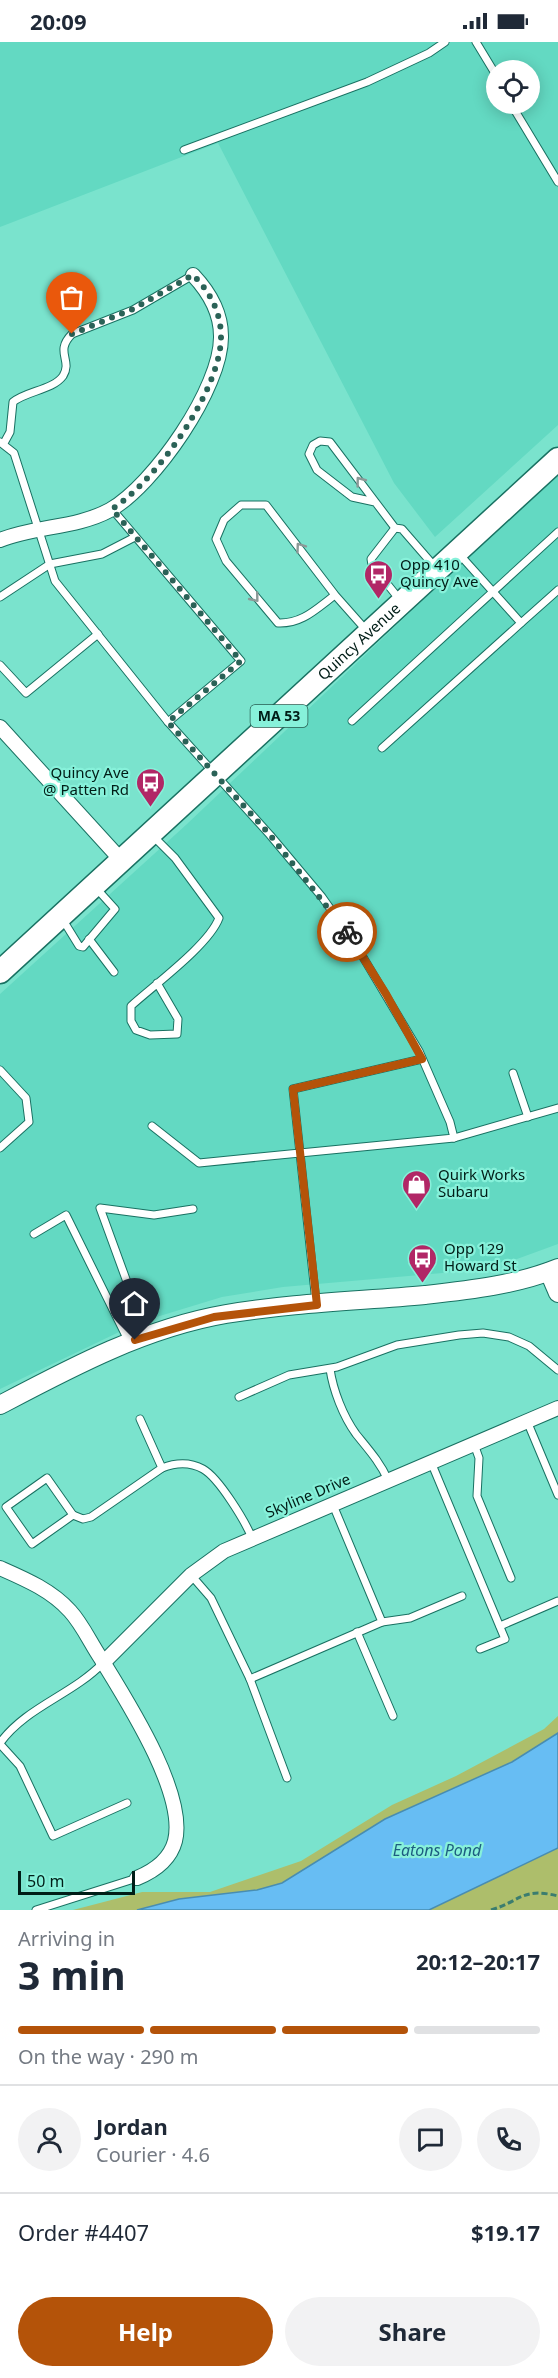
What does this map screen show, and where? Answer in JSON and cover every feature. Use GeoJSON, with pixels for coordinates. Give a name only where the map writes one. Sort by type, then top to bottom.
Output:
{"type":"FeatureCollection","features":[{"type":"Feature","properties":{"kind":"main road","name":"Quincy Avenue"},"geometry":{"type":"LineString","coordinates":[[0,972],[558,459]]}},
{"type":"Feature","properties":{"kind":"street"},"geometry":{"type":"LineString","coordinates":[[0,540],[38,528],[90,518],[112,509],[136,490],[182,433],[216,368],[221,344],[219,319],[207,292],[193,275]]}},
{"type":"Feature","properties":{"kind":"street"},"geometry":{"type":"LineString","coordinates":[[0,727],[122,861]]}},
{"type":"Feature","properties":{"kind":"street"},"geometry":{"type":"LineString","coordinates":[[0,1405],[79,1364],[129,1342],[228,1314],[466,1290],[515,1282],[553,1270],[558,1293]]}},
{"type":"Feature","properties":{"kind":"street","name":"Skyline Drive"},"geometry":{"type":"LineString","coordinates":[[103,1663],[191,1575],[216,1556],[252,1538],[558,1408]]}},
{"type":"Feature","properties":{"kind":"street"},"geometry":{"type":"LineString","coordinates":[[0,1568],[35,1584],[62,1604],[76,1619],[151,1746],[176,1818],[175,1841],[168,1856],[156,1867],[136,1878]]}},
{"type":"Feature","properties":{"kind":"lane"},"geometry":{"type":"LineString","coordinates":[[184,150],[367,82],[429,53],[446,42]]}},
{"type":"Feature","properties":{"kind":"lane"},"geometry":{"type":"LineString","coordinates":[[476,42],[487,60]]}},
{"type":"Feature","properties":{"kind":"lane"},"geometry":{"type":"LineString","coordinates":[[517,114],[558,182]]}},
{"type":"Feature","properties":{"kind":"lane"},"geometry":{"type":"LineString","coordinates":[[193,275],[133,309],[72,334],[64,341],[62,351],[66,365],[64,375],[58,382],[21,395],[13,402],[10,432],[2,442],[14,453],[55,581],[168,722],[214,776],[270,835],[328,906],[381,985],[422,1059],[450,1122],[454,1138]]}},
{"type":"Feature","properties":{"kind":"lane"},"geometry":{"type":"LineString","coordinates":[[375,502],[352,497],[317,470],[309,454],[313,445],[320,441],[330,442],[395,528],[402,529],[438,571]]}},
{"type":"Feature","properties":{"kind":"lane"},"geometry":{"type":"LineString","coordinates":[[334,595],[302,620],[278,623],[226,561],[216,539],[224,520],[241,505],[266,505],[334,595],[370,634]]}},
{"type":"Feature","properties":{"kind":"lane"},"geometry":{"type":"LineString","coordinates":[[112,509],[241,661],[168,722]]}},
{"type":"Feature","properties":{"kind":"lane"},"geometry":{"type":"LineString","coordinates":[[395,528],[371,558],[372,565],[403,603]]}},
{"type":"Feature","properties":{"kind":"lane"},"geometry":{"type":"LineString","coordinates":[[352,721],[492,590],[558,532]]}},
{"type":"Feature","properties":{"kind":"lane"},"geometry":{"type":"LineString","coordinates":[[0,597],[50,564],[102,554],[135,537]]}},
{"type":"Feature","properties":{"kind":"lane"},"geometry":{"type":"LineString","coordinates":[[458,553],[521,623]]}},
{"type":"Feature","properties":{"kind":"lane"},"geometry":{"type":"LineString","coordinates":[[382,748],[558,590]]}},
{"type":"Feature","properties":{"kind":"lane"},"geometry":{"type":"LineString","coordinates":[[0,665],[26,693],[98,634]]}},
{"type":"Feature","properties":{"kind":"lane"},"geometry":{"type":"LineString","coordinates":[[151,834],[175,858],[219,918],[214,931],[131,1006],[131,1021],[136,1030],[150,1035],[177,1034],[178,1019],[157,983]]}},
{"type":"Feature","properties":{"kind":"lane"},"geometry":{"type":"LineString","coordinates":[[61,917],[79,946],[83,947],[115,909],[95,886]]}},
{"type":"Feature","properties":{"kind":"lane"},"geometry":{"type":"LineString","coordinates":[[89,939],[114,972]]}},
{"type":"Feature","properties":{"kind":"lane"},"geometry":{"type":"LineString","coordinates":[[317,1305],[293,1089],[422,1059]]}},
{"type":"Feature","properties":{"kind":"lane"},"geometry":{"type":"LineString","coordinates":[[0,1070],[26,1098],[30,1122],[0,1148]]}},
{"type":"Feature","properties":{"kind":"lane"},"geometry":{"type":"LineString","coordinates":[[513,1073],[528,1117]]}},
{"type":"Feature","properties":{"kind":"lane"},"geometry":{"type":"LineString","coordinates":[[152,1126],[199,1163],[454,1138],[558,1108]]}},
{"type":"Feature","properties":{"kind":"lane"},"geometry":{"type":"LineString","coordinates":[[147,1336],[100,1208],[154,1215],[193,1209]]}},
{"type":"Feature","properties":{"kind":"lane"},"geometry":{"type":"LineString","coordinates":[[34,1234],[66,1215],[129,1342]]}},
{"type":"Feature","properties":{"kind":"lane"},"geometry":{"type":"LineString","coordinates":[[238,1397],[289,1376],[330,1369],[408,1342],[483,1333],[501,1335],[522,1342],[558,1370]]}},
{"type":"Feature","properties":{"kind":"lane"},"geometry":{"type":"LineString","coordinates":[[330,1369],[334,1388],[349,1422],[378,1460],[388,1480]]}},
{"type":"Feature","properties":{"kind":"lane"},"geometry":{"type":"LineString","coordinates":[[140,1419],[162,1468]]}},
{"type":"Feature","properties":{"kind":"lane"},"geometry":{"type":"LineString","coordinates":[[527,1421],[558,1495]]}},
{"type":"Feature","properties":{"kind":"lane"},"geometry":{"type":"LineString","coordinates":[[474,1444],[479,1458],[477,1496],[511,1578]]}},
{"type":"Feature","properties":{"kind":"lane"},"geometry":{"type":"LineString","coordinates":[[431,1462],[505,1639],[480,1649]]}},
{"type":"Feature","properties":{"kind":"lane"},"geometry":{"type":"LineString","coordinates":[[73,1515],[32,1544],[6,1507],[47,1478],[73,1515],[83,1519],[91,1516],[162,1468],[180,1464],[196,1466],[206,1471],[241,1517],[252,1538]]}},
{"type":"Feature","properties":{"kind":"lane"},"geometry":{"type":"LineString","coordinates":[[332,1504],[382,1622]]}},
{"type":"Feature","properties":{"kind":"lane"},"geometry":{"type":"LineString","coordinates":[[191,1575],[211,1598],[250,1679],[287,1778]]}},
{"type":"Feature","properties":{"kind":"lane"},"geometry":{"type":"LineString","coordinates":[[250,1679],[382,1622],[410,1618],[462,1596]]}},
{"type":"Feature","properties":{"kind":"lane"},"geometry":{"type":"LineString","coordinates":[[500,1626],[558,1601]]}},
{"type":"Feature","properties":{"kind":"lane"},"geometry":{"type":"LineString","coordinates":[[357,1632],[393,1716]]}},
{"type":"Feature","properties":{"kind":"lane"},"geometry":{"type":"LineString","coordinates":[[103,1663],[77,1687],[17,1723],[0,1743],[20,1766],[53,1836],[127,1803]]}},
{"type":"Feature","properties":{"kind":"lane"},"geometry":{"type":"LineString","coordinates":[[36,1910],[136,1878]]}},
{"type":"Feature","properties":{"kind":"path"},"geometry":{"type":"LineString","coordinates":[[491,1910],[505,1906],[524,1894],[543,1893],[558,1896]]}},
{"type":"Feature","properties":{"kind":"shaded area"},"geometry":{"type":"Polygon","coordinates":[[[0,42],[558,42],[558,425],[435,537],[394,483],[218,143],[0,227],[0,42]]]}},
{"type":"Feature","properties":{"kind":"shaded area"},"geometry":{"type":"Polygon","coordinates":[[[558,472],[558,1244],[517,1259],[454,1272],[283,1287],[222,1297],[140,1322],[0,1389],[0,994],[187,824],[558,472]]]}},
{"type":"Feature","properties":{"kind":"shaded area","name":"Eatons Pond"},"geometry":{"type":"Polygon","coordinates":[[[558,1716],[558,1910],[73,1910],[142,1892],[210,1892],[301,1861],[392,1805],[456,1776],[544,1729],[558,1716]]]}},
{"type":"Feature","properties":{"kind":"water","name":"Eatons Pond"},"geometry":{"type":"Polygon","coordinates":[[[558,1733],[558,1848],[429,1910],[137,1910],[179,1899],[257,1890],[282,1883],[385,1819],[512,1762],[558,1733]]]}},
{"type":"Feature","properties":{"kind":"way so far"},"geometry":{"type":"LineString","coordinates":[[72,334],[133,309],[193,275],[201,283],[217,310],[221,327],[219,361],[194,413],[152,473],[136,490],[112,509],[241,661],[168,722],[214,776],[270,835],[322,897],[347,932]]}},
{"type":"Feature","properties":{"kind":"place","name":"Opp 410 Quincy Ave"},"geometry":{"type":"Point","coordinates":[379,600]}},
{"type":"Feature","properties":{"kind":"place","name":"Quincy Ave @ Patten Rd"},"geometry":{"type":"Point","coordinates":[150,808]}},
{"type":"Feature","properties":{"kind":"place","name":"Quirk Works Subaru"},"geometry":{"type":"Point","coordinates":[417,1210]}},
{"type":"Feature","properties":{"kind":"place","name":"Opp 129 Howard St"},"geometry":{"type":"Point","coordinates":[423,1284]}},
{"type":"Feature","properties":{"kind":"route"},"geometry":{"type":"LineString","coordinates":[[135,1340],[214,1317],[317,1305],[293,1089],[422,1059],[386,994],[347,932]]}}]}
